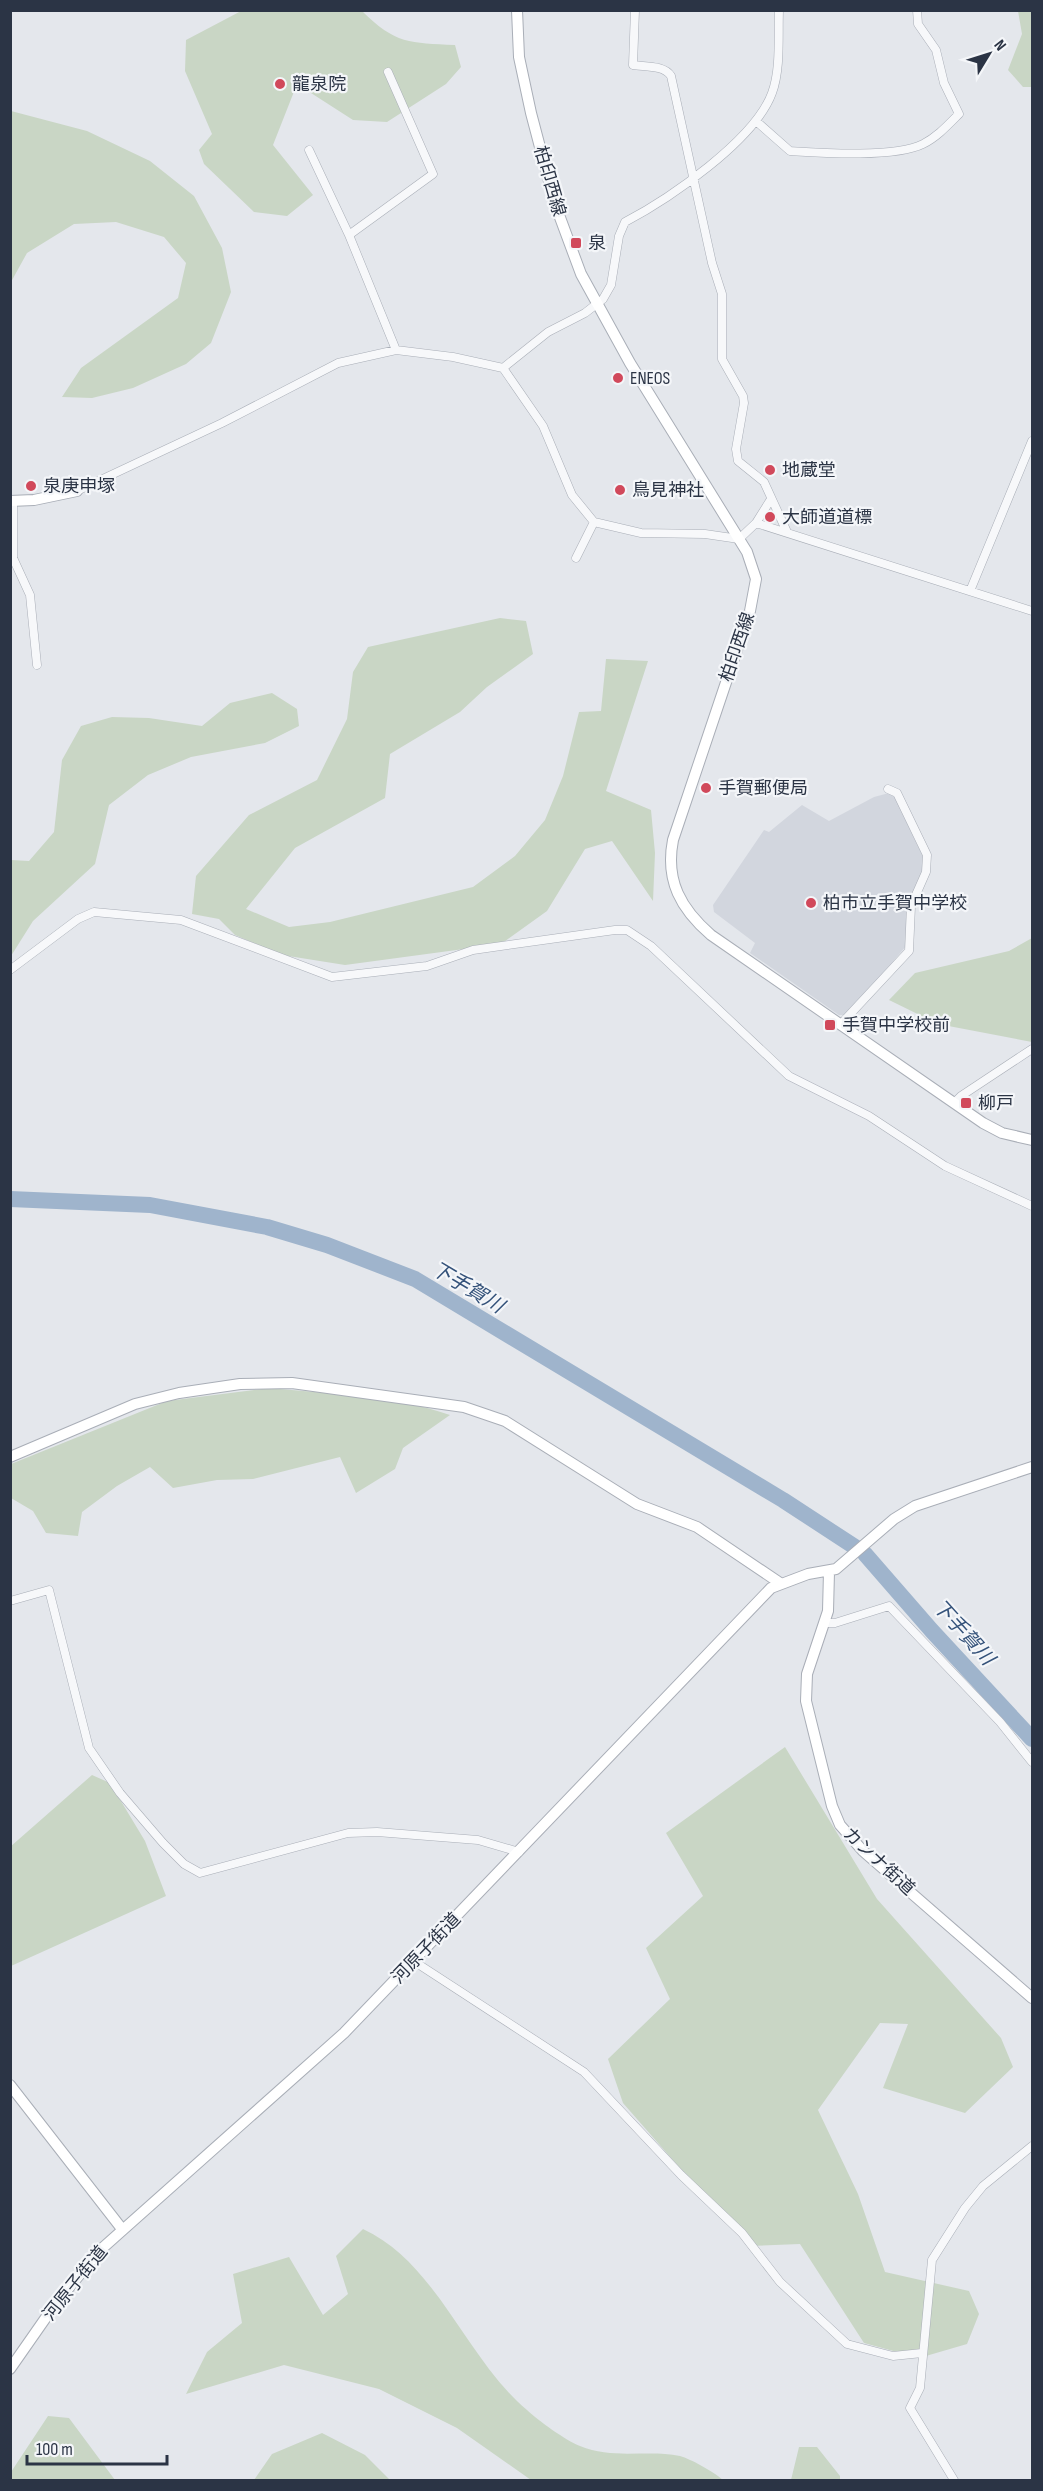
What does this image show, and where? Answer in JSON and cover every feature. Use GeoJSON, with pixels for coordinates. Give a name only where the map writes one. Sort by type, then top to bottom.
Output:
{"type":"FeatureCollection","features":[{"type":"Feature","properties":{"kind":"street","name":"柏印西線"},"geometry":{"type":"LineString","coordinates":[[517,10],[519,57],[544,165],[567,240],[597,306],[739,539],[753,566],[754,593],[676,825],[670,853],[673,884],[685,910],[711,935],[954,1103],[1002,1133],[1032,1140]]}},
{"type":"Feature","properties":{"kind":"street"},"geometry":{"type":"LineString","coordinates":[[635,10],[633,66],[661,69],[668,71],[671,76],[712,263],[722,294],[722,359],[744,403],[736,449],[738,461],[764,482],[787,532]]}},
{"type":"Feature","properties":{"kind":"street"},"geometry":{"type":"LineString","coordinates":[[502,368],[559,325],[597,306],[611,285],[621,226],[725,154],[756,121],[773,92],[779,10]]}},
{"type":"Feature","properties":{"kind":"street"},"geometry":{"type":"LineString","coordinates":[[756,121],[790,151],[895,152],[923,144],[937,135],[959,114],[944,83],[936,50],[918,24],[917,10]]}},
{"type":"Feature","properties":{"kind":"street"},"geometry":{"type":"LineString","coordinates":[[349,235],[433,174],[388,72]]}},
{"type":"Feature","properties":{"kind":"street"},"geometry":{"type":"LineString","coordinates":[[309,150],[349,235],[396,350]]}},
{"type":"Feature","properties":{"kind":"street"},"geometry":{"type":"LineString","coordinates":[[37,665],[30,595],[13,558],[12,505],[77,491],[254,407],[338,363],[396,350],[453,357],[502,368],[543,426],[572,495],[594,522],[641,533],[705,534],[739,539],[756,523],[771,499]]}},
{"type":"Feature","properties":{"kind":"street"},"geometry":{"type":"LineString","coordinates":[[970,591],[1032,441]]}},
{"type":"Feature","properties":{"kind":"street"},"geometry":{"type":"LineString","coordinates":[[576,558],[594,522]]}},
{"type":"Feature","properties":{"kind":"street"},"geometry":{"type":"LineString","coordinates":[[756,523],[1032,611]]}},
{"type":"Feature","properties":{"kind":"street"},"geometry":{"type":"LineString","coordinates":[[840,1025],[909,951],[911,906],[928,863],[927,855],[897,793],[888,789]]}},
{"type":"Feature","properties":{"kind":"street"},"geometry":{"type":"LineString","coordinates":[[10,970],[83,915],[94,912],[181,920],[332,977],[428,966],[473,950],[597,932],[627,930],[651,946],[789,1076],[868,1116],[945,1166],[1032,1206]]}},
{"type":"Feature","properties":{"kind":"street"},"geometry":{"type":"LineString","coordinates":[[954,1103],[1032,1049]]}},
{"type":"Feature","properties":{"kind":"street"},"geometry":{"type":"LineString","coordinates":[[10,1457],[135,1404],[179,1393],[240,1384],[292,1383],[464,1407],[506,1421],[637,1504],[697,1527],[780,1583]]}},
{"type":"Feature","properties":{"kind":"street","name":"河原子街道"},"geometry":{"type":"LineString","coordinates":[[10,2369],[76,2278],[122,2229],[344,2032],[415,1962],[771,1588],[808,1574],[829,1572],[860,1550],[894,1519],[915,1506],[1032,1467]]}},
{"type":"Feature","properties":{"kind":"street","name":"カンナ街道"},"geometry":{"type":"LineString","coordinates":[[829,1572],[829,1600],[825,1623],[804,1684],[824,1779],[840,1826],[863,1851],[1032,1998]]}},
{"type":"Feature","properties":{"kind":"street"},"geometry":{"type":"LineString","coordinates":[[10,1601],[49,1590],[89,1748],[120,1793],[163,1843],[184,1864],[200,1873],[348,1833],[377,1832],[478,1840],[519,1852]]}},
{"type":"Feature","properties":{"kind":"street"},"geometry":{"type":"LineString","coordinates":[[825,1623],[835,1623],[890,1605],[1000,1722],[1032,1762]]}},
{"type":"Feature","properties":{"kind":"street"},"geometry":{"type":"LineString","coordinates":[[415,1962],[584,2072],[681,2175],[742,2233],[780,2282],[847,2344],[893,2356],[922,2353]]}},
{"type":"Feature","properties":{"kind":"street"},"geometry":{"type":"LineString","coordinates":[[10,2085],[122,2229]]}},
{"type":"Feature","properties":{"kind":"street"},"geometry":{"type":"LineString","coordinates":[[954,2481],[910,2408],[920,2388],[932,2260],[965,2208],[983,2186],[1032,2146]]}},
{"type":"Feature","properties":{"kind":"shaded area","name":"柏市立手賀中学校"},"geometry":{"type":"Polygon","coordinates":[[[889,793],[894,796],[924,859],[923,871],[909,902],[906,918],[907,945],[847,1015],[839,1015],[750,953],[755,943],[714,912],[713,905],[764,830],[769,832],[802,805],[829,821],[874,797],[889,793]]]}},
{"type":"Feature","properties":{"kind":"green space"},"geometry":{"type":"Polygon","coordinates":[[[243,10],[362,11],[384,30],[404,40],[455,45],[461,67],[446,84],[387,122],[353,120],[297,84],[273,145],[313,195],[287,216],[254,212],[204,164],[199,150],[212,134],[185,71],[186,40],[243,10]]]}},
{"type":"Feature","properties":{"kind":"green space"},"geometry":{"type":"Polygon","coordinates":[[[1018,11],[1032,11],[1032,87],[1023,87],[1008,70],[1022,34],[1018,11]]]}},
{"type":"Feature","properties":{"kind":"green space"},"geometry":{"type":"Polygon","coordinates":[[[11,111],[87,131],[150,161],[194,196],[222,248],[231,292],[211,343],[186,364],[133,388],[92,398],[62,397],[81,368],[178,298],[186,263],[164,237],[116,222],[74,224],[27,253],[11,282],[11,111]]]}},
{"type":"Feature","properties":{"kind":"green space"},"geometry":{"type":"Polygon","coordinates":[[[500,618],[526,621],[533,654],[487,687],[460,712],[390,754],[385,798],[295,848],[246,909],[289,927],[330,922],[473,887],[515,856],[545,820],[563,776],[579,712],[601,711],[606,659],[648,661],[606,791],[651,810],[655,853],[653,901],[612,841],[585,849],[547,911],[501,944],[345,965],[282,955],[235,935],[219,919],[192,914],[196,876],[249,815],[317,780],[347,719],[353,672],[368,647],[500,618]]]}},
{"type":"Feature","properties":{"kind":"green space"},"geometry":{"type":"Polygon","coordinates":[[[272,693],[297,709],[299,726],[265,743],[191,757],[148,775],[109,805],[95,864],[33,921],[11,956],[11,860],[29,861],[54,832],[62,760],[81,726],[112,717],[149,718],[202,726],[230,703],[272,693]]]}},
{"type":"Feature","properties":{"kind":"green space"},"geometry":{"type":"Polygon","coordinates":[[[1032,938],[1032,1042],[938,1024],[889,1000],[915,973],[1009,951],[1032,938]]]}},
{"type":"Feature","properties":{"kind":"green space"},"geometry":{"type":"Polygon","coordinates":[[[269,1388],[383,1399],[450,1415],[403,1448],[395,1469],[356,1493],[340,1457],[253,1479],[217,1480],[173,1488],[150,1467],[117,1486],[82,1512],[78,1536],[46,1533],[33,1511],[11,1498],[11,1464],[167,1401],[269,1388]]]}},
{"type":"Feature","properties":{"kind":"green space"},"geometry":{"type":"Polygon","coordinates":[[[785,1747],[877,1899],[1001,2038],[1013,2067],[965,2113],[883,2088],[908,2024],[880,2023],[818,2110],[858,2194],[885,2272],[969,2291],[979,2314],[967,2344],[919,2358],[864,2343],[800,2244],[748,2246],[623,2103],[608,2059],[670,1999],[646,1948],[703,1896],[666,1833],[785,1747]]]}},
{"type":"Feature","properties":{"kind":"green space"},"geometry":{"type":"Polygon","coordinates":[[[92,1775],[110,1783],[145,1841],[166,1896],[11,1966],[10,1847],[92,1775]]]}},
{"type":"Feature","properties":{"kind":"green space"},"geometry":{"type":"Polygon","coordinates":[[[363,2229],[389,2244],[411,2264],[505,2389],[552,2430],[580,2446],[593,2450],[680,2456],[702,2466],[723,2480],[531,2480],[457,2428],[379,2389],[284,2365],[186,2394],[207,2352],[242,2323],[233,2274],[289,2257],[323,2315],[348,2294],[336,2256],[363,2229]]]}},
{"type":"Feature","properties":{"kind":"green space"},"geometry":{"type":"Polygon","coordinates":[[[48,2416],[69,2418],[115,2480],[11,2480],[11,2472],[48,2416]]]}},
{"type":"Feature","properties":{"kind":"green space"},"geometry":{"type":"Polygon","coordinates":[[[322,2433],[365,2455],[390,2480],[254,2480],[272,2454],[322,2433]]]}},
{"type":"Feature","properties":{"kind":"green space"},"geometry":{"type":"Polygon","coordinates":[[[799,2447],[817,2447],[840,2476],[840,2480],[791,2480],[799,2447]]]}},
{"type":"Feature","properties":{"kind":"waterway","name":"下手賀川"},"geometry":{"type":"LineString","coordinates":[[10,1199],[150,1205],[267,1227],[327,1245],[415,1279],[783,1500],[855,1547]]}},
{"type":"Feature","properties":{"kind":"waterway","name":"下手賀川"},"geometry":{"type":"LineString","coordinates":[[865,1554],[932,1631],[1032,1739]]}},
{"type":"Feature","properties":{"kind":"place","name":"龍泉院"},"geometry":{"type":"Point","coordinates":[280,84]}},
{"type":"Feature","properties":{"kind":"place","name":"泉"},"geometry":{"type":"Point","coordinates":[576,243]}},
{"type":"Feature","properties":{"kind":"place","name":"ENEOS"},"geometry":{"type":"Point","coordinates":[618,378]}},
{"type":"Feature","properties":{"kind":"place","name":"地蔵堂"},"geometry":{"type":"Point","coordinates":[770,470]}},
{"type":"Feature","properties":{"kind":"place","name":"泉庚申塚"},"geometry":{"type":"Point","coordinates":[31,486]}},
{"type":"Feature","properties":{"kind":"place","name":"鳥見神社"},"geometry":{"type":"Point","coordinates":[620,490]}},
{"type":"Feature","properties":{"kind":"place","name":"大師道道標"},"geometry":{"type":"Point","coordinates":[770,517]}},
{"type":"Feature","properties":{"kind":"place","name":"手賀郵便局"},"geometry":{"type":"Point","coordinates":[706,788]}},
{"type":"Feature","properties":{"kind":"place","name":"柏市立手賀中学校"},"geometry":{"type":"Point","coordinates":[811,903]}},
{"type":"Feature","properties":{"kind":"place","name":"手賀中学校前"},"geometry":{"type":"Point","coordinates":[830,1025]}},
{"type":"Feature","properties":{"kind":"place","name":"柳戸"},"geometry":{"type":"Point","coordinates":[966,1103]}}]}
